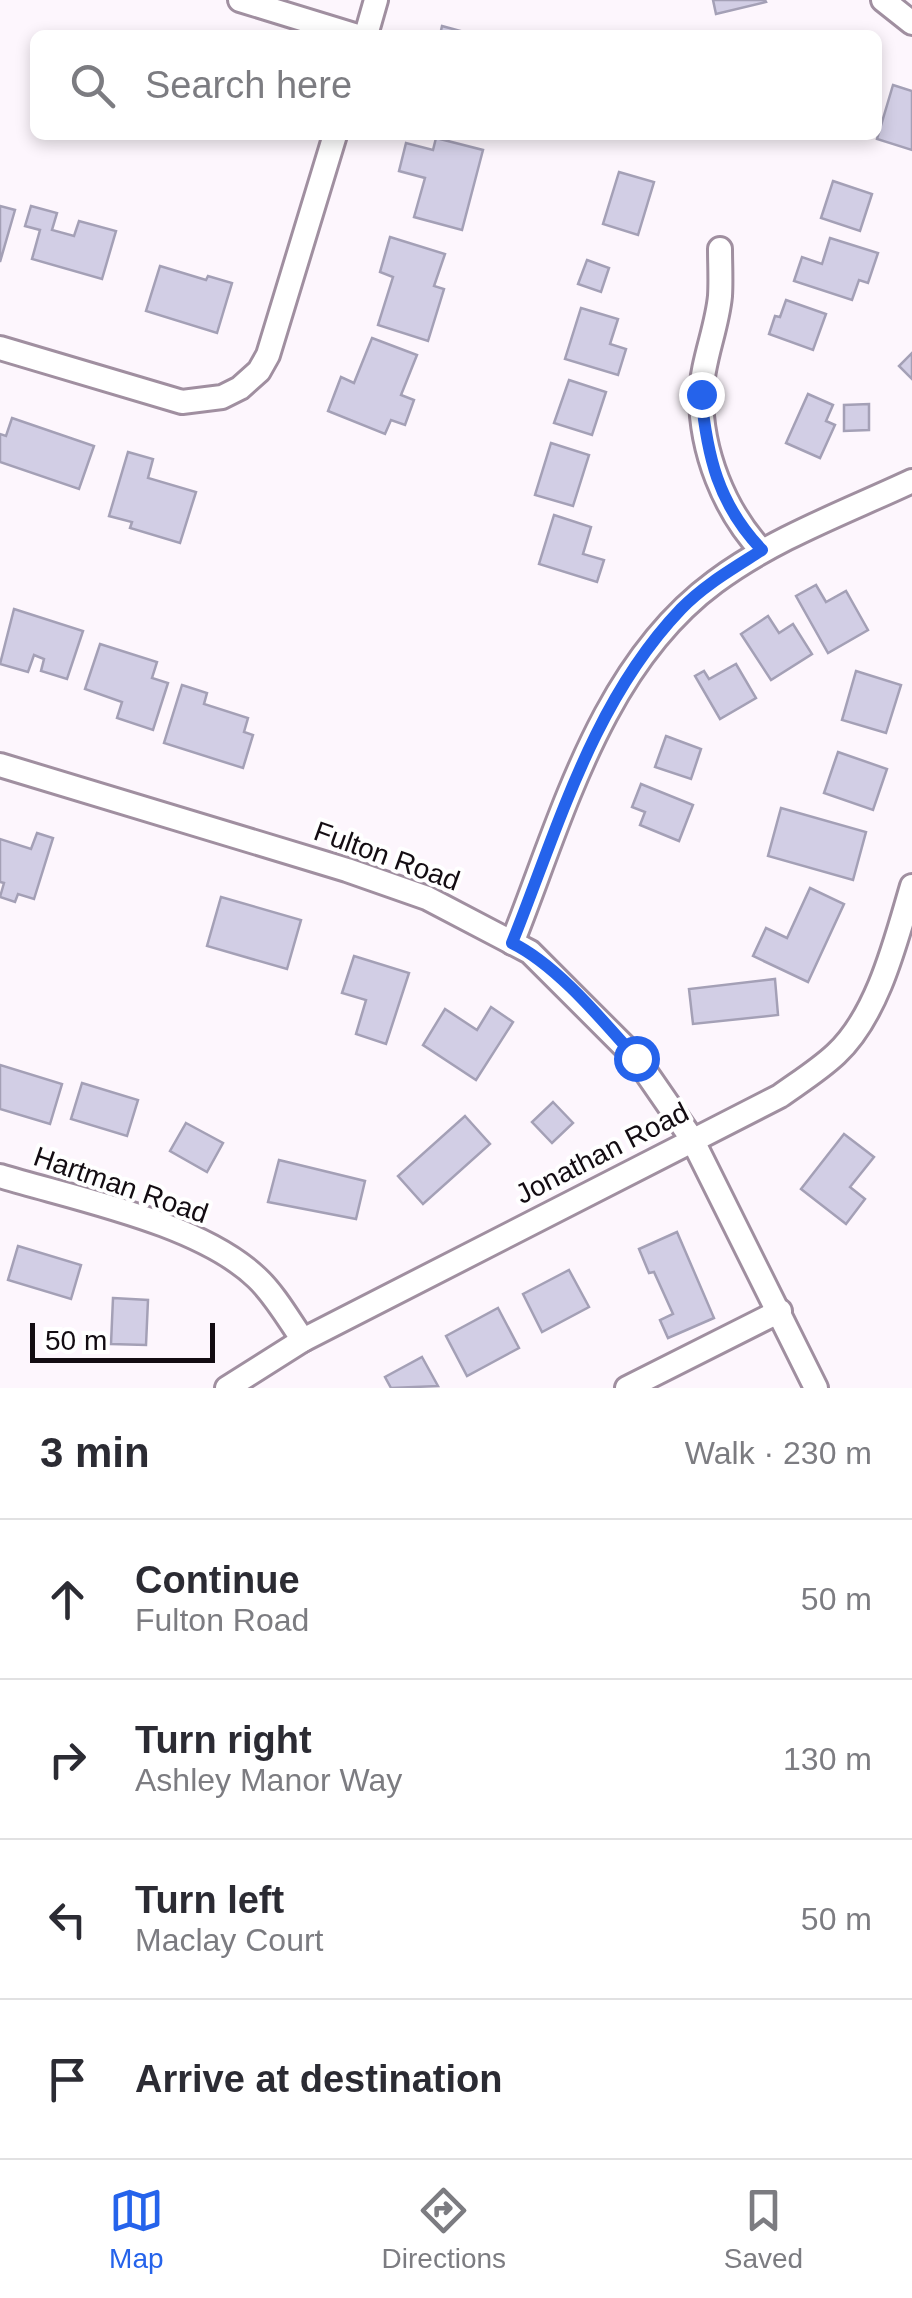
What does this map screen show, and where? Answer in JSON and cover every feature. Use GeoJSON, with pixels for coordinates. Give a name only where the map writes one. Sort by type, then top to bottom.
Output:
{"type":"FeatureCollection","features":[{"type":"Feature","properties":{"kind":"street"},"geometry":{"type":"LineString","coordinates":[[240,0],[338,30]]}},
{"type":"Feature","properties":{"kind":"street"},"geometry":{"type":"LineString","coordinates":[[367,30],[376,0]]}},
{"type":"Feature","properties":{"kind":"street"},"geometry":{"type":"LineString","coordinates":[[884,0],[912,23]]}},
{"type":"Feature","properties":{"kind":"street"},"geometry":{"type":"LineString","coordinates":[[0,348],[182,402],[222,398],[240,388],[268,355],[333,140]]}},
{"type":"Feature","properties":{"kind":"street"},"geometry":{"type":"LineString","coordinates":[[720,249],[720,298],[707,348],[701,394],[706,444],[738,525],[762,550]]}},
{"type":"Feature","properties":{"kind":"street"},"geometry":{"type":"LineString","coordinates":[[512,943],[598,726],[630,671],[682,608],[762,550],[912,481]]}},
{"type":"Feature","properties":{"kind":"street","name":"Fulton Road"},"geometry":{"type":"LineString","coordinates":[[0,765],[427,898],[530,952],[636,1058],[692,1140],[816,1388]]}},
{"type":"Feature","properties":{"kind":"street","name":"Jonathan Road"},"geometry":{"type":"LineString","coordinates":[[228,1388],[303,1340],[780,1096],[837,1053],[856,1031],[888,963],[912,886]]}},
{"type":"Feature","properties":{"kind":"street"},"geometry":{"type":"LineString","coordinates":[[888,963],[912,970]]}},
{"type":"Feature","properties":{"kind":"street","name":"Hartman Road"},"geometry":{"type":"LineString","coordinates":[[0,1176],[185,1233],[241,1264],[260,1280],[303,1340]]}},
{"type":"Feature","properties":{"kind":"street"},"geometry":{"type":"LineString","coordinates":[[626,1388],[780,1311]]}},
{"type":"Feature","properties":{"kind":"building"},"geometry":{"type":"Polygon","coordinates":[[[713,0],[765,0],[766,2],[716,14],[713,0]]]}},
{"type":"Feature","properties":{"kind":"building"},"geometry":{"type":"Polygon","coordinates":[[[893,85],[912,91],[912,150],[880,140],[893,85]]]}},
{"type":"Feature","properties":{"kind":"building"},"geometry":{"type":"Polygon","coordinates":[[[436,140],[444,140],[483,150],[462,230],[414,217],[425,178],[399,171],[406,143],[433,150],[436,140]]]}},
{"type":"Feature","properties":{"kind":"building"},"geometry":{"type":"Polygon","coordinates":[[[619,172],[654,182],[638,235],[603,224],[619,172]]]}},
{"type":"Feature","properties":{"kind":"building"},"geometry":{"type":"Polygon","coordinates":[[[833,181],[872,194],[860,231],[821,218],[833,181]]]}},
{"type":"Feature","properties":{"kind":"building"},"geometry":{"type":"Polygon","coordinates":[[[0,206],[15,210],[0,262],[0,206]]]}},
{"type":"Feature","properties":{"kind":"building"},"geometry":{"type":"Polygon","coordinates":[[[31,206],[57,213],[52,230],[74,236],[79,221],[116,231],[102,279],[32,259],[40,230],[25,226],[31,206]]]}},
{"type":"Feature","properties":{"kind":"building"},"geometry":{"type":"Polygon","coordinates":[[[390,237],[445,254],[434,286],[444,289],[428,341],[378,325],[393,277],[380,272],[390,237]]]}},
{"type":"Feature","properties":{"kind":"building"},"geometry":{"type":"Polygon","coordinates":[[[830,238],[878,253],[868,283],[859,280],[852,300],[794,281],[802,257],[822,264],[830,238]]]}},
{"type":"Feature","properties":{"kind":"building"},"geometry":{"type":"Polygon","coordinates":[[[587,260],[609,268],[601,292],[578,284],[587,260]]]}},
{"type":"Feature","properties":{"kind":"building"},"geometry":{"type":"Polygon","coordinates":[[[160,266],[206,280],[208,276],[232,283],[217,333],[146,311],[160,266]]]}},
{"type":"Feature","properties":{"kind":"building"},"geometry":{"type":"Polygon","coordinates":[[[786,300],[826,314],[813,350],[769,334],[786,300]]]}},
{"type":"Feature","properties":{"kind":"building"},"geometry":{"type":"Polygon","coordinates":[[[581,308],[618,319],[610,344],[626,349],[618,375],[565,359],[581,308]]]}},
{"type":"Feature","properties":{"kind":"building"},"geometry":{"type":"Polygon","coordinates":[[[372,338],[417,355],[401,395],[414,400],[405,425],[391,420],[385,434],[328,411],[341,377],[354,383],[372,338]]]}},
{"type":"Feature","properties":{"kind":"building"},"geometry":{"type":"Polygon","coordinates":[[[912,353],[912,379],[899,366],[912,353]]]}},
{"type":"Feature","properties":{"kind":"building"},"geometry":{"type":"Polygon","coordinates":[[[569,380],[606,392],[592,435],[554,423],[569,380]]]}},
{"type":"Feature","properties":{"kind":"building"},"geometry":{"type":"Polygon","coordinates":[[[808,394],[833,405],[826,421],[835,425],[820,458],[786,443],[808,394]]]}},
{"type":"Feature","properties":{"kind":"building"},"geometry":{"type":"Polygon","coordinates":[[[869,404],[869,430],[844,431],[844,405],[869,404]]]}},
{"type":"Feature","properties":{"kind":"building"},"geometry":{"type":"Polygon","coordinates":[[[12,418],[94,446],[79,489],[0,462],[0,434],[6,436],[12,418]]]}},
{"type":"Feature","properties":{"kind":"building"},"geometry":{"type":"Polygon","coordinates":[[[551,443],[589,455],[573,506],[535,495],[551,443]]]}},
{"type":"Feature","properties":{"kind":"building"},"geometry":{"type":"Polygon","coordinates":[[[128,452],[153,459],[148,478],[196,492],[180,543],[130,528],[132,522],[109,516],[128,452]]]}},
{"type":"Feature","properties":{"kind":"building"},"geometry":{"type":"Polygon","coordinates":[[[554,515],[591,527],[583,554],[604,560],[597,582],[539,564],[554,515]]]}},
{"type":"Feature","properties":{"kind":"building"},"geometry":{"type":"Polygon","coordinates":[[[816,585],[826,602],[846,591],[868,630],[828,653],[796,596],[816,585]]]}},
{"type":"Feature","properties":{"kind":"building"},"geometry":{"type":"Polygon","coordinates":[[[14,609],[83,631],[67,679],[41,671],[44,659],[34,655],[28,672],[0,664],[14,609]]]}},
{"type":"Feature","properties":{"kind":"building"},"geometry":{"type":"Polygon","coordinates":[[[768,616],[779,633],[793,624],[812,654],[771,680],[741,634],[768,616]]]}},
{"type":"Feature","properties":{"kind":"building"},"geometry":{"type":"Polygon","coordinates":[[[100,644],[157,662],[152,678],[168,683],[153,730],[117,718],[122,702],[85,689],[100,644]]]}},
{"type":"Feature","properties":{"kind":"building"},"geometry":{"type":"Polygon","coordinates":[[[736,664],[756,698],[720,719],[695,676],[704,671],[709,679],[736,664]]]}},
{"type":"Feature","properties":{"kind":"building"},"geometry":{"type":"Polygon","coordinates":[[[856,671],[901,685],[886,733],[842,720],[856,671]]]}},
{"type":"Feature","properties":{"kind":"building"},"geometry":{"type":"Polygon","coordinates":[[[182,685],[207,693],[204,704],[248,718],[244,732],[253,735],[243,768],[164,743],[182,685]]]}},
{"type":"Feature","properties":{"kind":"building"},"geometry":{"type":"Polygon","coordinates":[[[666,736],[701,749],[691,779],[655,767],[666,736]]]}},
{"type":"Feature","properties":{"kind":"building"},"geometry":{"type":"Polygon","coordinates":[[[838,752],[887,769],[873,810],[824,793],[838,752]]]}},
{"type":"Feature","properties":{"kind":"building"},"geometry":{"type":"Polygon","coordinates":[[[641,784],[693,805],[679,841],[640,825],[645,812],[632,807],[641,784]]]}},
{"type":"Feature","properties":{"kind":"building"},"geometry":{"type":"Polygon","coordinates":[[[781,808],[866,832],[853,880],[768,856],[781,808]]]}},
{"type":"Feature","properties":{"kind":"building"},"geometry":{"type":"Polygon","coordinates":[[[37,833],[53,838],[34,899],[18,894],[15,902],[0,897],[4,883],[0,882],[0,839],[31,849],[37,833]]]}},
{"type":"Feature","properties":{"kind":"building"},"geometry":{"type":"Polygon","coordinates":[[[810,888],[844,904],[808,982],[753,956],[766,928],[787,938],[810,888]]]}},
{"type":"Feature","properties":{"kind":"building"},"geometry":{"type":"Polygon","coordinates":[[[221,897],[301,920],[287,969],[207,946],[221,897]]]}},
{"type":"Feature","properties":{"kind":"building"},"geometry":{"type":"Polygon","coordinates":[[[354,956],[409,973],[386,1044],[356,1034],[366,1000],[342,993],[354,956]]]}},
{"type":"Feature","properties":{"kind":"building"},"geometry":{"type":"Polygon","coordinates":[[[775,979],[778,1015],[693,1024],[689,989],[775,979]]]}},
{"type":"Feature","properties":{"kind":"building"},"geometry":{"type":"Polygon","coordinates":[[[491,1007],[513,1022],[476,1080],[423,1045],[445,1009],[477,1030],[491,1007]]]}},
{"type":"Feature","properties":{"kind":"building"},"geometry":{"type":"Polygon","coordinates":[[[0,1065],[62,1084],[50,1124],[0,1109],[0,1065]]]}},
{"type":"Feature","properties":{"kind":"building"},"geometry":{"type":"Polygon","coordinates":[[[82,1083],[138,1100],[127,1136],[71,1119],[82,1083]]]}},
{"type":"Feature","properties":{"kind":"building"},"geometry":{"type":"Polygon","coordinates":[[[553,1102],[573,1123],[552,1143],[532,1122],[553,1102]]]}},
{"type":"Feature","properties":{"kind":"building"},"geometry":{"type":"Polygon","coordinates":[[[465,1116],[490,1144],[423,1204],[398,1176],[465,1116]]]}},
{"type":"Feature","properties":{"kind":"building"},"geometry":{"type":"Polygon","coordinates":[[[186,1123],[223,1143],[207,1172],[170,1151],[186,1123]]]}},
{"type":"Feature","properties":{"kind":"building"},"geometry":{"type":"Polygon","coordinates":[[[844,1134],[874,1157],[850,1187],[865,1199],[846,1224],[801,1189],[844,1134]]]}},
{"type":"Feature","properties":{"kind":"building"},"geometry":{"type":"Polygon","coordinates":[[[279,1160],[365,1181],[356,1219],[268,1202],[279,1160]]]}},
{"type":"Feature","properties":{"kind":"building"},"geometry":{"type":"Polygon","coordinates":[[[677,1232],[714,1318],[668,1338],[660,1320],[673,1314],[639,1249],[677,1232]]]}},
{"type":"Feature","properties":{"kind":"building"},"geometry":{"type":"Polygon","coordinates":[[[18,1246],[81,1265],[71,1299],[8,1280],[18,1246]]]}},
{"type":"Feature","properties":{"kind":"building"},"geometry":{"type":"Polygon","coordinates":[[[569,1270],[589,1307],[542,1332],[523,1294],[569,1270]]]}},
{"type":"Feature","properties":{"kind":"building"},"geometry":{"type":"Polygon","coordinates":[[[113,1298],[148,1300],[146,1345],[111,1344],[113,1298]]]}},
{"type":"Feature","properties":{"kind":"building"},"geometry":{"type":"Polygon","coordinates":[[[498,1308],[519,1348],[467,1376],[446,1336],[498,1308]]]}},
{"type":"Feature","properties":{"kind":"building"},"geometry":{"type":"Polygon","coordinates":[[[422,1357],[438,1386],[391,1388],[385,1377],[422,1357]]]}},
{"type":"Feature","properties":{"kind":"route"},"geometry":{"type":"LineString","coordinates":[[636,1058],[530,952],[512,943],[598,726],[630,671],[682,608],[762,550],[738,525],[714,468],[706,444],[701,394]]}}]}
